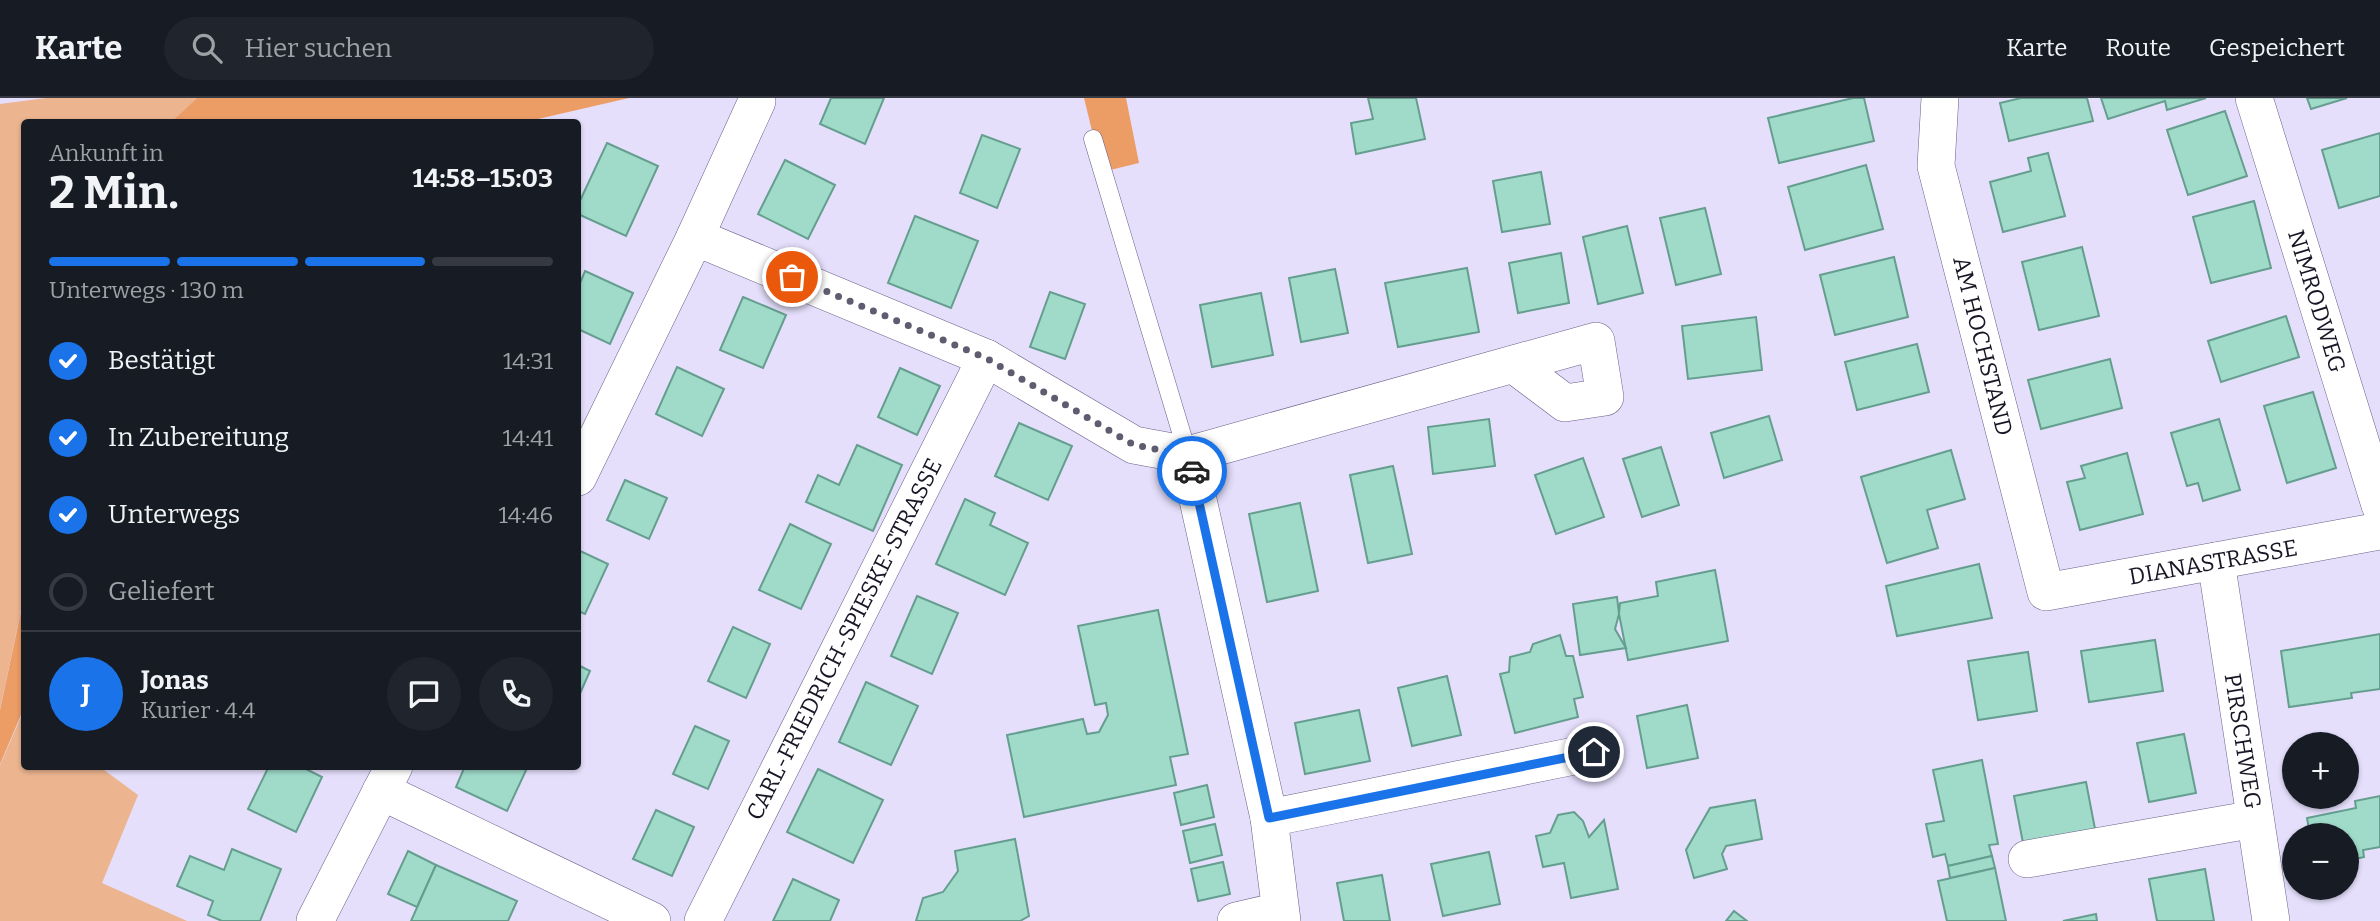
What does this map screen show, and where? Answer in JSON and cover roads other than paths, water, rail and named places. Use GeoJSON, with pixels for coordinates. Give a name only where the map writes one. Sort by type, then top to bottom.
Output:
{"type":"FeatureCollection","features":[{"type":"Feature","properties":{"kind":"street","name":"AM HOCHSTAND"},"geometry":{"type":"LineString","coordinates":[[1940,98],[1936,166],[2046,592]]}},
{"type":"Feature","properties":{"kind":"street","name":"NIMRODWEG"},"geometry":{"type":"LineString","coordinates":[[2254,98],[2380,505]]}},
{"type":"Feature","properties":{"kind":"street"},"geometry":{"type":"LineString","coordinates":[[581,471],[695,237],[757,101]]}},
{"type":"Feature","properties":{"kind":"street"},"geometry":{"type":"LineString","coordinates":[[695,237],[986,358],[1134,445],[1188,455],[1513,364]]}},
{"type":"Feature","properties":{"kind":"street","name":"CARL-FRIEDRICH-SPIESKE-STRASSE"},"geometry":{"type":"LineString","coordinates":[[703,921],[986,358]]}},
{"type":"Feature","properties":{"kind":"street"},"geometry":{"type":"LineString","coordinates":[[1188,455],[1269,818],[1280,916],[1236,921]]}},
{"type":"Feature","properties":{"kind":"street","name":"DIANASTRASSE"},"geometry":{"type":"LineString","coordinates":[[2046,592],[2380,531]]}},
{"type":"Feature","properties":{"kind":"street","name":"PIRSCHWEG"},"geometry":{"type":"LineString","coordinates":[[2216,561],[2271,921]]}},
{"type":"Feature","properties":{"kind":"street"},"geometry":{"type":"LineString","coordinates":[[1269,818],[1594,752]]}},
{"type":"Feature","properties":{"kind":"street"},"geometry":{"type":"LineString","coordinates":[[315,921],[388,779],[652,921]]}},
{"type":"Feature","properties":{"kind":"street"},"geometry":{"type":"LineString","coordinates":[[2027,859],[2255,819]]}},
{"type":"Feature","properties":{"kind":"lane"},"geometry":{"type":"LineString","coordinates":[[1093,139],[1188,455]]}}]}
